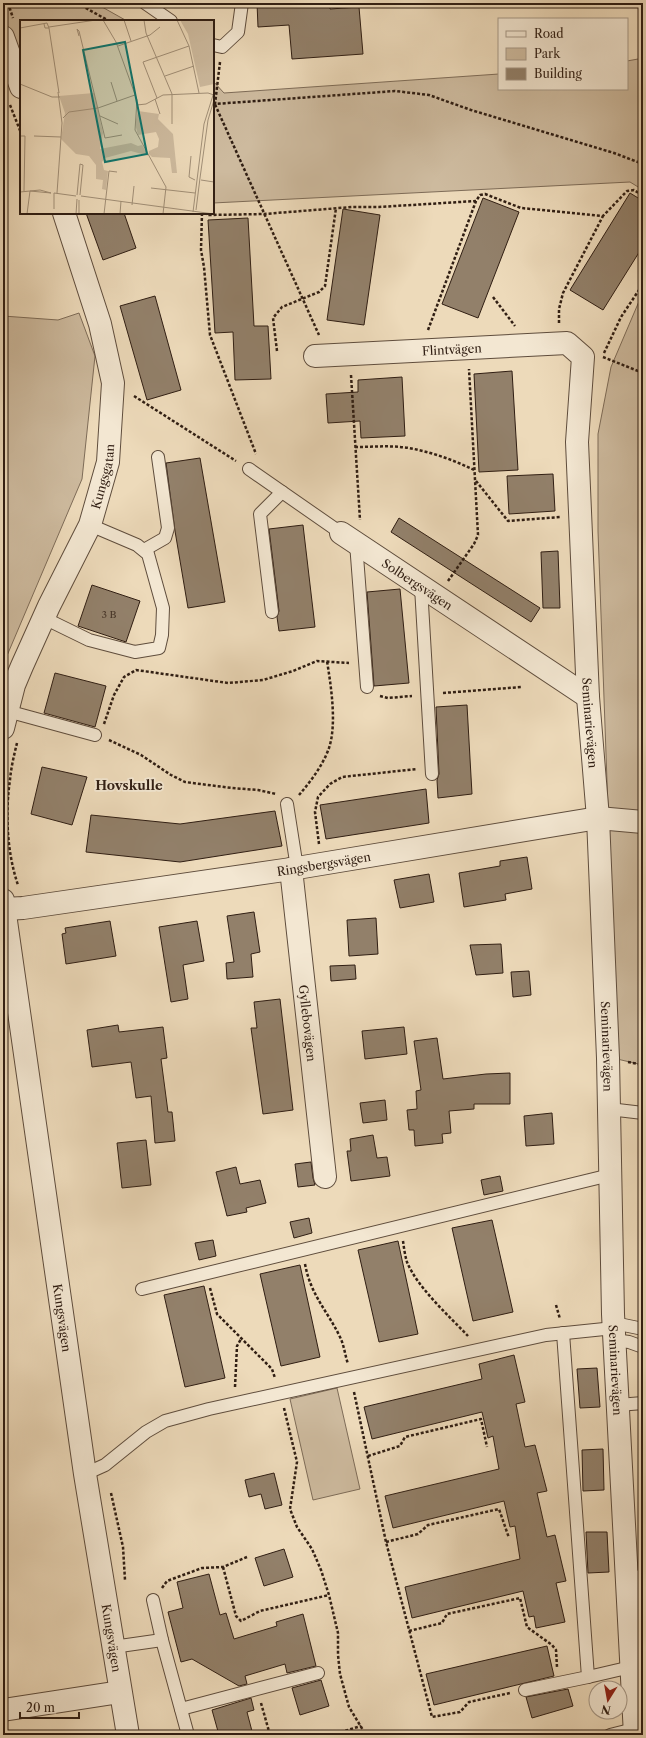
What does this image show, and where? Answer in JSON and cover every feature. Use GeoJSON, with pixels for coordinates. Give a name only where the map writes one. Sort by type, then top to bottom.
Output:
{"type":"FeatureCollection","features":[{"type":"Feature","properties":{"kind":"street"},"geometry":{"type":"LineString","coordinates":[[3,37],[15,93]]}},
{"type":"Feature","properties":{"kind":"street","name":"Kungsgatan"},"geometry":{"type":"LineString","coordinates":[[12,718],[14,685],[44,618],[90,525],[108,462],[113,383],[100,324],[64,214]]}},
{"type":"Feature","properties":{"kind":"street","name":"Flintvägen"},"geometry":{"type":"LineString","coordinates":[[331,356],[567,343],[592,357]]}},
{"type":"Feature","properties":{"kind":"street","name":"Seminarievägen"},"geometry":{"type":"LineString","coordinates":[[592,357],[577,442],[588,697],[598,818],[609,1109],[614,1330],[618,1405],[635,1576],[631,1667],[635,1732]]}},
{"type":"Feature","properties":{"kind":"street","name":"Solbergsvägen"},"geometry":{"type":"LineString","coordinates":[[353,541],[588,697]]}},
{"type":"Feature","properties":{"kind":"street","name":"Ringsbergsvägen"},"geometry":{"type":"LineString","coordinates":[[10,906],[321,864],[598,818],[643,822]]}},
{"type":"Feature","properties":{"kind":"street","name":"Gyllebovägen"},"geometry":{"type":"LineString","coordinates":[[294,868],[325,1177]]}},
{"type":"Feature","properties":{"kind":"street","name":"Kungsvägen"},"geometry":{"type":"LineString","coordinates":[[10,906],[94,1470],[113,1647],[128,1735]]}},
{"type":"Feature","properties":{"kind":"street"},"geometry":{"type":"LineString","coordinates":[[3,1710],[120,1692]]}},
{"type":"Feature","properties":{"kind":"lane"},"geometry":{"type":"LineString","coordinates":[[145,3],[170,20]]}},
{"type":"Feature","properties":{"kind":"lane"},"geometry":{"type":"LineString","coordinates":[[217,46],[238,32],[242,3]]}},
{"type":"Feature","properties":{"kind":"lane"},"geometry":{"type":"LineString","coordinates":[[144,550],[165,538],[168,528],[158,457]]}},
{"type":"Feature","properties":{"kind":"lane","name":"Solbergsvägen"},"geometry":{"type":"LineString","coordinates":[[248,469],[353,541]]}},
{"type":"Feature","properties":{"kind":"lane"},"geometry":{"type":"LineString","coordinates":[[272,612],[260,514],[282,492]]}},
{"type":"Feature","properties":{"kind":"lane"},"geometry":{"type":"LineString","coordinates":[[44,618],[90,640],[135,652],[159,648],[162,635],[163,608],[148,554],[137,545],[90,525]]}},
{"type":"Feature","properties":{"kind":"lane"},"geometry":{"type":"LineString","coordinates":[[353,541],[367,687]]}},
{"type":"Feature","properties":{"kind":"lane"},"geometry":{"type":"LineString","coordinates":[[429,592],[432,771]]}},
{"type":"Feature","properties":{"kind":"lane"},"geometry":{"type":"LineString","coordinates":[[12,718],[95,735]]}},
{"type":"Feature","properties":{"kind":"lane"},"geometry":{"type":"LineString","coordinates":[[287,804],[294,868]]}},
{"type":"Feature","properties":{"kind":"lane"},"geometry":{"type":"LineString","coordinates":[[609,1109],[643,1113]]}},
{"type":"Feature","properties":{"kind":"lane"},"geometry":{"type":"LineString","coordinates":[[142,1289],[610,1175]]}},
{"type":"Feature","properties":{"kind":"lane"},"geometry":{"type":"LineString","coordinates":[[94,1470],[146,1432],[165,1421],[280,1393],[546,1335],[643,1329]]}},
{"type":"Feature","properties":{"kind":"lane"},"geometry":{"type":"LineString","coordinates":[[614,1330],[629,1342],[643,1347]]}},
{"type":"Feature","properties":{"kind":"lane"},"geometry":{"type":"LineString","coordinates":[[563,1333],[588,1677]]}},
{"type":"Feature","properties":{"kind":"lane"},"geometry":{"type":"LineString","coordinates":[[618,1405],[643,1403]]}},
{"type":"Feature","properties":{"kind":"lane"},"geometry":{"type":"LineString","coordinates":[[153,1600],[162,1640],[188,1735]]}},
{"type":"Feature","properties":{"kind":"lane"},"geometry":{"type":"LineString","coordinates":[[113,1647],[162,1640]]}},
{"type":"Feature","properties":{"kind":"lane"},"geometry":{"type":"LineString","coordinates":[[525,1690],[631,1667]]}},
{"type":"Feature","properties":{"kind":"lane"},"geometry":{"type":"LineString","coordinates":[[181,1709],[318,1673]]}},
{"type":"Feature","properties":{"kind":"lane"},"geometry":{"type":"LineString","coordinates":[[610,1735],[635,1732]]}},
{"type":"Feature","properties":{"kind":"path"},"geometry":{"type":"LineString","coordinates":[[77,3],[107,20]]}},
{"type":"Feature","properties":{"kind":"path"},"geometry":{"type":"LineString","coordinates":[[217,46],[215,104],[303,299],[331,356],[355,447],[353,541]]}},
{"type":"Feature","properties":{"kind":"path"},"geometry":{"type":"LineString","coordinates":[[215,104],[395,91],[410,92],[429,95],[471,110],[614,153],[643,164]]}},
{"type":"Feature","properties":{"kind":"path"},"geometry":{"type":"LineString","coordinates":[[15,93],[20,126]]}},
{"type":"Feature","properties":{"kind":"path"},"geometry":{"type":"LineString","coordinates":[[559,344],[559,309],[562,293],[603,216],[627,191],[634,190],[643,196]]}},
{"type":"Feature","properties":{"kind":"path"},"geometry":{"type":"LineString","coordinates":[[420,351],[476,201],[480,195],[485,194],[521,208],[603,216]]}},
{"type":"Feature","properties":{"kind":"path"},"geometry":{"type":"LineString","coordinates":[[206,214],[264,214],[336,208],[476,201]]}},
{"type":"Feature","properties":{"kind":"path"},"geometry":{"type":"LineString","coordinates":[[277,351],[273,318],[282,307],[319,292],[325,286],[336,208]]}},
{"type":"Feature","properties":{"kind":"path"},"geometry":{"type":"LineString","coordinates":[[203,214],[201,250],[210,335],[267,482]]}},
{"type":"Feature","properties":{"kind":"path"},"geometry":{"type":"LineString","coordinates":[[643,284],[592,357],[643,373]]}},
{"type":"Feature","properties":{"kind":"path"},"geometry":{"type":"LineString","coordinates":[[493,297],[529,345]]}},
{"type":"Feature","properties":{"kind":"path"},"geometry":{"type":"LineString","coordinates":[[429,592],[474,544],[478,535],[468,348]]}},
{"type":"Feature","properties":{"kind":"path"},"geometry":{"type":"LineString","coordinates":[[132,402],[132,395],[248,469]]}},
{"type":"Feature","properties":{"kind":"path"},"geometry":{"type":"LineString","coordinates":[[355,447],[390,446],[408,448],[458,462],[474,470]]}},
{"type":"Feature","properties":{"kind":"path"},"geometry":{"type":"LineString","coordinates":[[475,480],[508,521],[580,516]]}},
{"type":"Feature","properties":{"kind":"path"},"geometry":{"type":"LineString","coordinates":[[328,661],[332,712],[330,746],[324,760],[300,795],[287,804],[277,794],[258,790],[185,782],[171,775],[141,755],[117,743],[95,735],[106,722],[114,695],[124,677],[136,670],[228,683],[263,680],[293,671],[317,661],[328,661],[366,666]]}},
{"type":"Feature","properties":{"kind":"path"},"geometry":{"type":"LineString","coordinates":[[10,906],[20,892],[13,870],[8,811],[10,780],[17,740],[12,718]]}},
{"type":"Feature","properties":{"kind":"path"},"geometry":{"type":"LineString","coordinates":[[321,864],[314,812],[318,797],[330,784],[342,777],[432,771]]}},
{"type":"Feature","properties":{"kind":"path"},"geometry":{"type":"LineString","coordinates":[[400,1227],[407,1262],[412,1272],[425,1289],[480,1349]]}},
{"type":"Feature","properties":{"kind":"path"},"geometry":{"type":"LineString","coordinates":[[303,1250],[308,1276],[314,1294],[341,1338],[351,1377],[386,1542],[432,1717],[460,1712],[469,1702],[525,1690]]}},
{"type":"Feature","properties":{"kind":"path"},"geometry":{"type":"LineString","coordinates":[[206,1274],[217,1314],[272,1369],[280,1393],[297,1462],[290,1509],[297,1527],[312,1549],[329,1595],[338,1633],[340,1674],[349,1707],[366,1735]]}},
{"type":"Feature","properties":{"kind":"path"},"geometry":{"type":"LineString","coordinates":[[236,1403],[237,1346],[241,1339]]}},
{"type":"Feature","properties":{"kind":"path"},"geometry":{"type":"LineString","coordinates":[[368,1456],[400,1446],[405,1437],[481,1419],[487,1447]]}},
{"type":"Feature","properties":{"kind":"path"},"geometry":{"type":"LineString","coordinates":[[94,1470],[113,1501],[123,1547],[125,1582]]}},
{"type":"Feature","properties":{"kind":"path"},"geometry":{"type":"LineString","coordinates":[[386,1542],[418,1534],[428,1526],[499,1509],[509,1538]]}},
{"type":"Feature","properties":{"kind":"path"},"geometry":{"type":"LineString","coordinates":[[153,1600],[167,1580],[202,1568],[223,1567],[247,1557]]}},
{"type":"Feature","properties":{"kind":"path"},"geometry":{"type":"LineString","coordinates":[[223,1567],[236,1616],[241,1621],[260,1611],[329,1595]]}},
{"type":"Feature","properties":{"kind":"path"},"geometry":{"type":"LineString","coordinates":[[409,1631],[442,1623],[447,1614],[520,1598],[527,1627],[552,1645],[556,1650],[558,1683]]}},
{"type":"Feature","properties":{"kind":"path"},"geometry":{"type":"LineString","coordinates":[[256,1689],[270,1735]]}},
{"type":"Feature","properties":{"kind":"path"},"geometry":{"type":"LineString","coordinates":[[331,1735],[361,1726]]}},
{"type":"Feature","properties":{"kind":"green space"},"geometry":{"type":"Polygon","coordinates":[[[3,3],[95,3],[125,20],[20,20],[20,83],[3,35],[3,3]]]}},
{"type":"Feature","properties":{"kind":"green space"},"geometry":{"type":"Polygon","coordinates":[[[643,56],[643,190],[630,182],[214,203],[214,82],[224,93],[498,74],[498,90],[628,90],[628,61],[638,59],[643,56]]]}},
{"type":"Feature","properties":{"kind":"green space"},"geometry":{"type":"Polygon","coordinates":[[[643,292],[643,1065],[617,1059],[598,531],[598,434],[611,367],[643,292]]]}},
{"type":"Feature","properties":{"kind":"green space"},"geometry":{"type":"Polygon","coordinates":[[[79,313],[95,356],[82,479],[6,658],[3,657],[3,316],[58,320],[79,313]]]}},
{"type":"Feature","properties":{"kind":"green space"},"geometry":{"type":"Polygon","coordinates":[[[337,1388],[360,1489],[313,1500],[290,1399],[337,1388]]]}},
{"type":"Feature","properties":{"kind":"building"},"geometry":{"type":"Polygon","coordinates":[[[257,3],[330,3],[330,9],[359,7],[363,54],[292,59],[289,25],[258,27],[257,3]]]}},
{"type":"Feature","properties":{"kind":"building"},"geometry":{"type":"Polygon","coordinates":[[[630,193],[643,201],[643,246],[603,310],[570,290],[630,193]]]}},
{"type":"Feature","properties":{"kind":"building"},"geometry":{"type":"Polygon","coordinates":[[[483,198],[519,212],[478,318],[442,304],[483,198]]]}},
{"type":"Feature","properties":{"kind":"building"},"geometry":{"type":"Polygon","coordinates":[[[343,209],[380,215],[364,325],[327,320],[343,209]]]}},
{"type":"Feature","properties":{"kind":"building"},"geometry":{"type":"Polygon","coordinates":[[[86,214],[124,214],[136,248],[103,260],[86,214]]]}},
{"type":"Feature","properties":{"kind":"building"},"geometry":{"type":"Polygon","coordinates":[[[248,218],[254,326],[268,326],[271,379],[235,380],[233,332],[215,333],[208,220],[248,218]]]}},
{"type":"Feature","properties":{"kind":"building"},"geometry":{"type":"Polygon","coordinates":[[[155,296],[181,390],[147,400],[120,306],[155,296]]]}},
{"type":"Feature","properties":{"kind":"building"},"geometry":{"type":"Polygon","coordinates":[[[512,371],[518,470],[479,472],[474,374],[512,371]]]}},
{"type":"Feature","properties":{"kind":"building"},"geometry":{"type":"Polygon","coordinates":[[[402,377],[405,436],[361,438],[360,421],[328,423],[326,394],[358,392],[358,380],[402,377]]]}},
{"type":"Feature","properties":{"kind":"building"},"geometry":{"type":"Polygon","coordinates":[[[200,458],[225,602],[188,608],[175,531],[166,463],[200,458]]]}},
{"type":"Feature","properties":{"kind":"building"},"geometry":{"type":"Polygon","coordinates":[[[553,474],[555,511],[509,514],[507,476],[553,474]]]}},
{"type":"Feature","properties":{"kind":"building"},"geometry":{"type":"Polygon","coordinates":[[[399,518],[540,608],[531,622],[391,532],[399,518]]]}},
{"type":"Feature","properties":{"kind":"building"},"geometry":{"type":"Polygon","coordinates":[[[303,525],[315,627],[279,631],[277,617],[279,611],[269,529],[303,525]]]}},
{"type":"Feature","properties":{"kind":"building"},"geometry":{"type":"Polygon","coordinates":[[[558,551],[560,608],[543,608],[541,552],[558,551]]]}},
{"type":"Feature","properties":{"kind":"building"},"geometry":{"type":"Polygon","coordinates":[[[92,585],[140,601],[126,642],[78,626],[92,585]]]}},
{"type":"Feature","properties":{"kind":"building"},"geometry":{"type":"Polygon","coordinates":[[[400,589],[409,683],[374,686],[367,592],[400,589]]]}},
{"type":"Feature","properties":{"kind":"building"},"geometry":{"type":"Polygon","coordinates":[[[55,673],[106,686],[95,727],[44,713],[55,673]]]}},
{"type":"Feature","properties":{"kind":"building"},"geometry":{"type":"Polygon","coordinates":[[[467,705],[472,794],[438,798],[437,780],[439,774],[436,707],[467,705]]]}},
{"type":"Feature","properties":{"kind":"building"},"geometry":{"type":"Polygon","coordinates":[[[42,767],[87,777],[72,825],[31,814],[42,767]]]}},
{"type":"Feature","properties":{"kind":"building"},"geometry":{"type":"Polygon","coordinates":[[[426,789],[429,823],[326,839],[320,805],[426,789]]]}},
{"type":"Feature","properties":{"kind":"building"},"geometry":{"type":"Polygon","coordinates":[[[275,811],[282,846],[180,862],[86,852],[91,815],[180,824],[275,811]]]}},
{"type":"Feature","properties":{"kind":"building"},"geometry":{"type":"Polygon","coordinates":[[[527,857],[532,889],[505,894],[506,900],[464,907],[459,873],[500,866],[500,861],[527,857]]]}},
{"type":"Feature","properties":{"kind":"building"},"geometry":{"type":"Polygon","coordinates":[[[429,874],[434,902],[400,908],[394,880],[429,874]]]}},
{"type":"Feature","properties":{"kind":"building"},"geometry":{"type":"Polygon","coordinates":[[[254,912],[260,952],[251,954],[253,977],[227,979],[226,963],[234,962],[227,916],[254,912]]]}},
{"type":"Feature","properties":{"kind":"building"},"geometry":{"type":"Polygon","coordinates":[[[376,918],[378,954],[349,956],[347,920],[376,918]]]}},
{"type":"Feature","properties":{"kind":"building"},"geometry":{"type":"Polygon","coordinates":[[[110,921],[116,956],[66,964],[62,934],[66,933],[65,928],[110,921]]]}},
{"type":"Feature","properties":{"kind":"building"},"geometry":{"type":"Polygon","coordinates":[[[197,921],[204,961],[183,965],[188,999],[171,1002],[159,927],[197,921]]]}},
{"type":"Feature","properties":{"kind":"building"},"geometry":{"type":"Polygon","coordinates":[[[501,944],[503,973],[476,975],[470,945],[501,944]]]}},
{"type":"Feature","properties":{"kind":"building"},"geometry":{"type":"Polygon","coordinates":[[[355,965],[356,979],[331,981],[330,966],[355,965]]]}},
{"type":"Feature","properties":{"kind":"building"},"geometry":{"type":"Polygon","coordinates":[[[529,971],[531,995],[513,997],[511,972],[529,971]]]}},
{"type":"Feature","properties":{"kind":"building"},"geometry":{"type":"Polygon","coordinates":[[[280,999],[293,1110],[263,1114],[251,1028],[257,1028],[254,1002],[280,999]]]}},
{"type":"Feature","properties":{"kind":"building"},"geometry":{"type":"Polygon","coordinates":[[[118,1025],[119,1032],[163,1027],[167,1058],[161,1059],[168,1112],[172,1112],[175,1141],[155,1143],[151,1096],[136,1098],[131,1062],[92,1067],[87,1030],[118,1025]]]}},
{"type":"Feature","properties":{"kind":"building"},"geometry":{"type":"Polygon","coordinates":[[[404,1027],[407,1054],[365,1059],[362,1031],[404,1027]]]}},
{"type":"Feature","properties":{"kind":"building"},"geometry":{"type":"Polygon","coordinates":[[[437,1038],[443,1079],[510,1073],[510,1104],[474,1104],[474,1109],[449,1111],[451,1133],[442,1134],[443,1143],[415,1146],[414,1130],[409,1130],[407,1110],[417,1109],[416,1091],[421,1090],[414,1041],[437,1038]]]}},
{"type":"Feature","properties":{"kind":"building"},"geometry":{"type":"Polygon","coordinates":[[[385,1100],[387,1120],[363,1123],[360,1103],[385,1100]]]}},
{"type":"Feature","properties":{"kind":"building"},"geometry":{"type":"Polygon","coordinates":[[[552,1113],[554,1144],[526,1146],[524,1116],[552,1113]]]}},
{"type":"Feature","properties":{"kind":"building"},"geometry":{"type":"Polygon","coordinates":[[[373,1135],[377,1158],[387,1157],[390,1176],[351,1181],[347,1151],[351,1151],[350,1139],[373,1135]]]}},
{"type":"Feature","properties":{"kind":"building"},"geometry":{"type":"Polygon","coordinates":[[[146,1140],[151,1185],[122,1188],[117,1143],[146,1140]]]}},
{"type":"Feature","properties":{"kind":"building"},"geometry":{"type":"Polygon","coordinates":[[[311,1162],[315,1185],[298,1187],[295,1164],[311,1162]]]}},
{"type":"Feature","properties":{"kind":"building"},"geometry":{"type":"Polygon","coordinates":[[[236,1167],[240,1184],[260,1180],[266,1203],[246,1208],[247,1212],[227,1216],[216,1172],[236,1167]]]}},
{"type":"Feature","properties":{"kind":"building"},"geometry":{"type":"Polygon","coordinates":[[[500,1176],[503,1191],[484,1195],[481,1180],[500,1176]]]}},
{"type":"Feature","properties":{"kind":"building"},"geometry":{"type":"Polygon","coordinates":[[[309,1218],[312,1233],[294,1238],[290,1222],[309,1218]]]}},
{"type":"Feature","properties":{"kind":"building"},"geometry":{"type":"Polygon","coordinates":[[[492,1220],[513,1312],[473,1321],[452,1228],[492,1220]]]}},
{"type":"Feature","properties":{"kind":"building"},"geometry":{"type":"Polygon","coordinates":[[[213,1240],[216,1256],[199,1260],[195,1243],[213,1240]]]}},
{"type":"Feature","properties":{"kind":"building"},"geometry":{"type":"Polygon","coordinates":[[[398,1241],[418,1334],[379,1342],[358,1250],[398,1241]]]}},
{"type":"Feature","properties":{"kind":"building"},"geometry":{"type":"Polygon","coordinates":[[[300,1265],[320,1357],[281,1366],[260,1274],[300,1265]]]}},
{"type":"Feature","properties":{"kind":"building"},"geometry":{"type":"Polygon","coordinates":[[[204,1286],[225,1378],[185,1387],[164,1295],[204,1286]]]}},
{"type":"Feature","properties":{"kind":"building"},"geometry":{"type":"Polygon","coordinates":[[[514,1355],[525,1402],[516,1404],[525,1447],[535,1445],[547,1491],[537,1493],[547,1537],[555,1535],[566,1581],[556,1583],[565,1622],[536,1628],[534,1616],[529,1617],[523,1591],[412,1618],[405,1587],[520,1559],[515,1526],[510,1527],[504,1501],[393,1528],[385,1496],[499,1469],[493,1436],[488,1438],[482,1412],[372,1439],[364,1407],[482,1379],[479,1364],[514,1355]]]}},
{"type":"Feature","properties":{"kind":"building"},"geometry":{"type":"Polygon","coordinates":[[[597,1368],[600,1407],[580,1408],[577,1369],[597,1368]]]}},
{"type":"Feature","properties":{"kind":"building"},"geometry":{"type":"Polygon","coordinates":[[[603,1449],[604,1490],[583,1491],[582,1450],[603,1449]]]}},
{"type":"Feature","properties":{"kind":"building"},"geometry":{"type":"Polygon","coordinates":[[[274,1473],[282,1505],[265,1509],[261,1494],[249,1497],[245,1480],[274,1473]]]}},
{"type":"Feature","properties":{"kind":"building"},"geometry":{"type":"Polygon","coordinates":[[[586,1532],[607,1532],[609,1572],[588,1573],[586,1532]]]}},
{"type":"Feature","properties":{"kind":"building"},"geometry":{"type":"Polygon","coordinates":[[[284,1549],[293,1577],[264,1586],[255,1558],[284,1549]]]}},
{"type":"Feature","properties":{"kind":"building"},"geometry":{"type":"Polygon","coordinates":[[[209,1574],[220,1615],[226,1613],[234,1639],[277,1626],[276,1622],[303,1614],[316,1666],[287,1673],[285,1664],[245,1676],[247,1684],[239,1686],[192,1659],[181,1662],[168,1612],[183,1608],[177,1582],[209,1574]]]}},
{"type":"Feature","properties":{"kind":"building"},"geometry":{"type":"Polygon","coordinates":[[[547,1646],[554,1676],[434,1705],[426,1674],[547,1646]]]}},
{"type":"Feature","properties":{"kind":"building"},"geometry":{"type":"Polygon","coordinates":[[[321,1680],[329,1706],[300,1715],[292,1688],[321,1680]]]}},
{"type":"Feature","properties":{"kind":"building"},"geometry":{"type":"Polygon","coordinates":[[[568,1689],[573,1706],[532,1718],[526,1697],[568,1689]]]}},
{"type":"Feature","properties":{"kind":"building"},"geometry":{"type":"Polygon","coordinates":[[[251,1698],[254,1710],[247,1712],[253,1735],[219,1735],[212,1710],[251,1698]]]}},
{"type":"Feature","properties":{"kind":"district","name":"Hovskulle"},"geometry":{"type":"Point","coordinates":[129,785]}}]}
